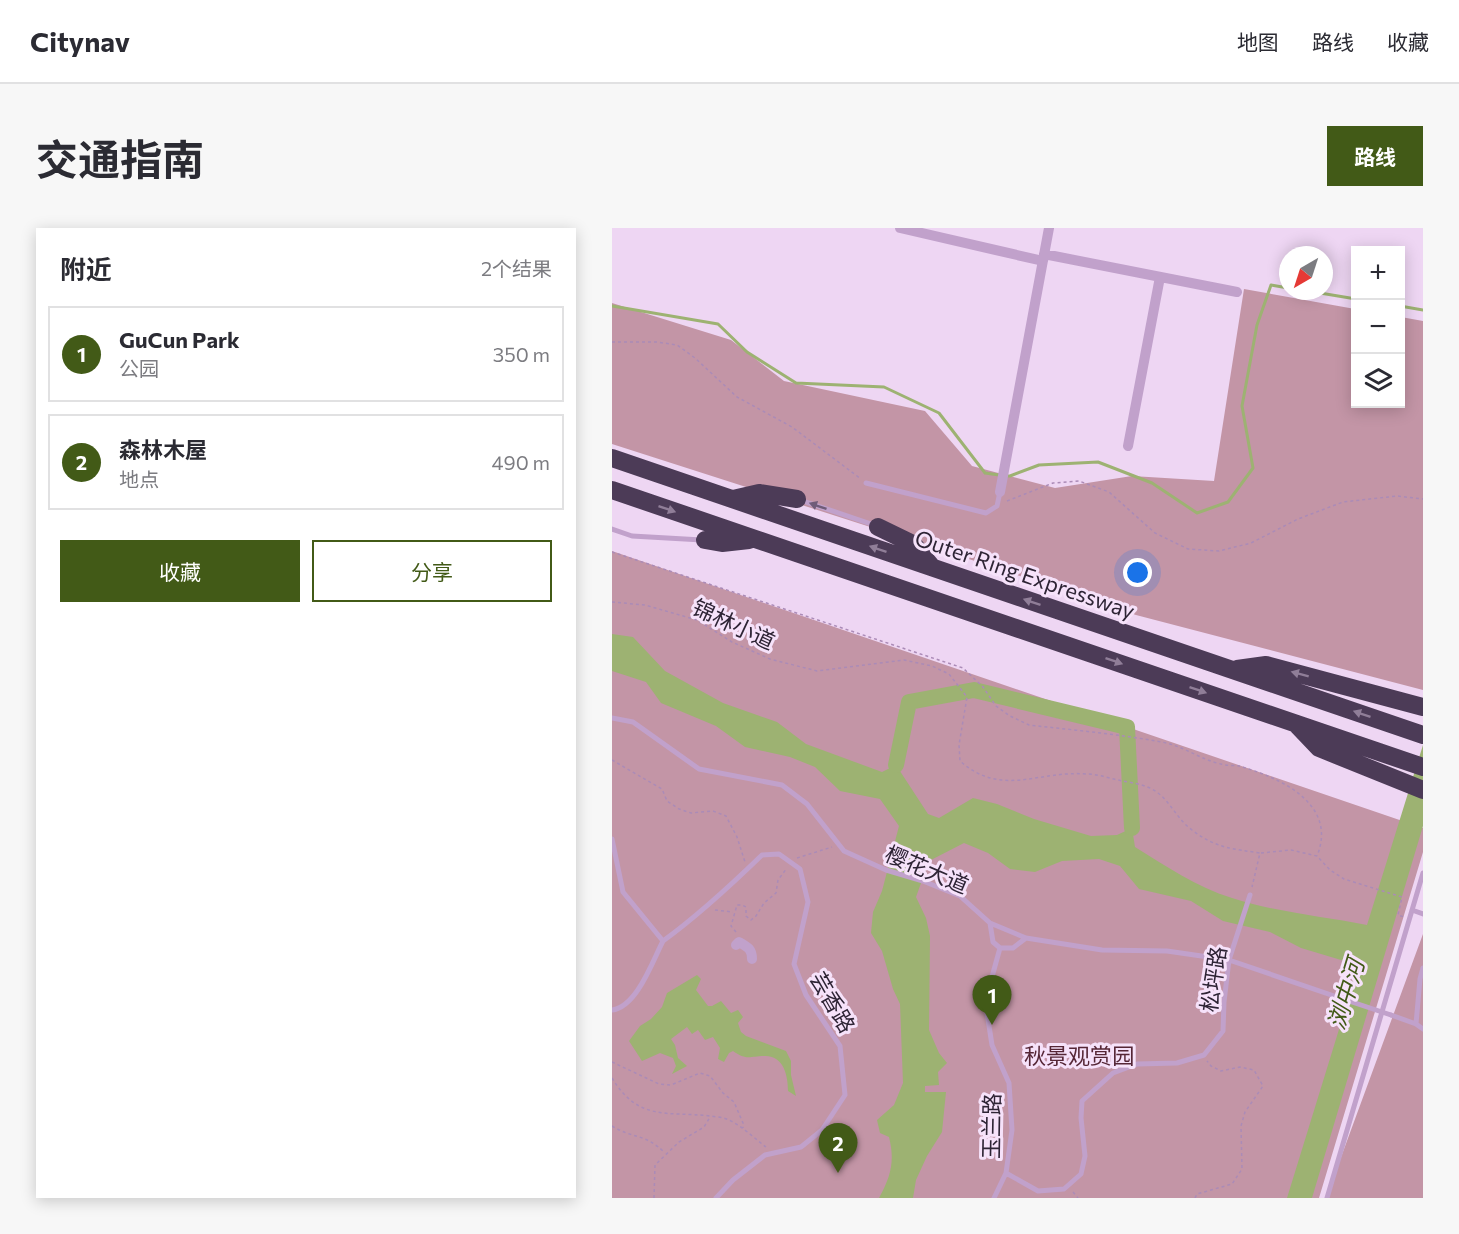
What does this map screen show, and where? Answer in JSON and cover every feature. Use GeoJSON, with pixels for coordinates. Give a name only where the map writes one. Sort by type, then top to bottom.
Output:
{"type":"FeatureCollection","features":[{"type":"Feature","properties":{"kind":"highway","name":"Outer Ring Expressway"},"geometry":{"type":"LineString","coordinates":[[612,458],[1420,734]]}},
{"type":"Feature","properties":{"kind":"highway"},"geometry":{"type":"LineString","coordinates":[[612,490],[1415,764]]}},
{"type":"Feature","properties":{"kind":"highway"},"geometry":{"type":"LineString","coordinates":[[732,499],[759,493],[797,499]]}},
{"type":"Feature","properties":{"kind":"highway"},"geometry":{"type":"LineString","coordinates":[[878,527],[913,544],[933,568]]}},
{"type":"Feature","properties":{"kind":"highway"},"geometry":{"type":"LineString","coordinates":[[705,540],[722,543],[757,540]]}},
{"type":"Feature","properties":{"kind":"highway"},"geometry":{"type":"LineString","coordinates":[[1232,670],[1266,665],[1423,706]]}},
{"type":"Feature","properties":{"kind":"highway"},"geometry":{"type":"LineString","coordinates":[[1296,723],[1318,748],[1423,790]]}},
{"type":"Feature","properties":{"kind":"street"},"geometry":{"type":"LineString","coordinates":[[900,228],[1043,258],[1237,292]]}},
{"type":"Feature","properties":{"kind":"street"},"geometry":{"type":"LineString","coordinates":[[1000,492],[1049,229]]}},
{"type":"Feature","properties":{"kind":"street"},"geometry":{"type":"LineString","coordinates":[[1128,446],[1160,277]]}},
{"type":"Feature","properties":{"kind":"street"},"geometry":{"type":"LineString","coordinates":[[738,944],[749,947],[752,959]]}},
{"type":"Feature","properties":{"kind":"lane"},"geometry":{"type":"LineString","coordinates":[[866,483],[986,513],[997,506],[1000,492]]}},
{"type":"Feature","properties":{"kind":"lane"},"geometry":{"type":"LineString","coordinates":[[797,499],[878,527]]}},
{"type":"Feature","properties":{"kind":"lane"},"geometry":{"type":"LineString","coordinates":[[612,529],[632,536],[705,540]]}},
{"type":"Feature","properties":{"kind":"lane","name":"樱花大道"},"geometry":{"type":"LineString","coordinates":[[612,718],[633,722],[699,769],[782,785],[807,804],[844,851],[886,870],[923,881],[960,896],[990,923],[993,942],[1000,948]]}},
{"type":"Feature","properties":{"kind":"lane"},"geometry":{"type":"LineString","coordinates":[[612,839],[623,892],[663,941]]}},
{"type":"Feature","properties":{"kind":"lane"},"geometry":{"type":"LineString","coordinates":[[612,1010],[617,1009],[639,990],[663,941],[709,906],[762,855],[779,854],[793,864]]}},
{"type":"Feature","properties":{"kind":"lane","name":"芸香路"},"geometry":{"type":"LineString","coordinates":[[716,1198],[733,1180],[765,1155],[801,1147],[822,1130],[845,1095],[840,1046],[806,995],[794,964],[808,902],[800,869],[793,864]]}},
{"type":"Feature","properties":{"kind":"lane"},"geometry":{"type":"LineString","coordinates":[[1327,1198],[1423,873]]}},
{"type":"Feature","properties":{"kind":"lane","name":"松坪路"},"geometry":{"type":"LineString","coordinates":[[1203,1055],[1222,1031],[1230,960],[1250,895]]}},
{"type":"Feature","properties":{"kind":"lane"},"geometry":{"type":"LineString","coordinates":[[1412,910],[1423,914]]}},
{"type":"Feature","properties":{"kind":"lane"},"geometry":{"type":"LineString","coordinates":[[990,923],[1026,938],[1102,950],[1167,951],[1230,960],[1392,1015],[1423,1029]]}},
{"type":"Feature","properties":{"kind":"lane"},"geometry":{"type":"LineString","coordinates":[[1000,948],[1013,948],[1026,938]]}},
{"type":"Feature","properties":{"kind":"lane","name":"玉兰路"},"geometry":{"type":"LineString","coordinates":[[994,1198],[1006,1173],[1012,1130],[1009,1083],[992,1045],[987,1013],[990,984],[1000,948]]}},
{"type":"Feature","properties":{"kind":"lane"},"geometry":{"type":"LineString","coordinates":[[1416,1024],[1423,968]]}},
{"type":"Feature","properties":{"kind":"lane"},"geometry":{"type":"LineString","coordinates":[[1006,1173],[1038,1191],[1064,1189],[1081,1174],[1085,1156],[1081,1118],[1082,1101],[1113,1072],[1137,1064],[1177,1063],[1203,1055]]}},
{"type":"Feature","properties":{"kind":"path"},"geometry":{"type":"LineString","coordinates":[[612,342],[657,342],[677,345],[695,358],[724,388],[792,428],[866,483]]}},
{"type":"Feature","properties":{"kind":"path"},"geometry":{"type":"LineString","coordinates":[[997,506],[1019,495],[1053,483],[1080,481],[1109,492],[1155,533],[1188,549],[1219,551],[1251,543],[1298,519],[1343,502],[1397,496],[1423,499]]}},
{"type":"Feature","properties":{"kind":"path"},"geometry":{"type":"LineString","coordinates":[[612,552],[963,668],[983,687],[996,706],[1029,725],[1164,742],[1220,764],[1238,766],[1293,788],[1308,802],[1322,828],[1323,843],[1317,856]]}},
{"type":"Feature","properties":{"kind":"path","name":"锦林小道"},"geometry":{"type":"LineString","coordinates":[[612,602],[645,605],[697,620],[732,642],[770,659],[817,671],[904,660],[932,666],[949,674],[967,697],[959,745],[960,761],[969,769],[989,779],[1008,782],[1048,775],[1088,774],[1143,786],[1158,792],[1192,830],[1222,848],[1260,853]]}},
{"type":"Feature","properties":{"kind":"path"},"geometry":{"type":"LineString","coordinates":[[612,760],[662,789],[667,801],[679,809],[691,813],[713,811],[726,816],[737,837],[745,861],[750,867]]}},
{"type":"Feature","properties":{"kind":"path"},"geometry":{"type":"LineString","coordinates":[[738,944],[736,933],[731,926],[737,905],[742,904],[746,907],[746,916],[751,920],[764,903],[776,893],[778,880],[784,870],[799,856],[839,845]]}},
{"type":"Feature","properties":{"kind":"path"},"geometry":{"type":"LineString","coordinates":[[1250,895],[1260,853],[1291,850],[1317,856],[1330,870],[1344,879],[1402,897],[1398,915],[1409,920]]}},
{"type":"Feature","properties":{"kind":"path"},"geometry":{"type":"LineString","coordinates":[[709,906],[717,912],[734,912]]}},
{"type":"Feature","properties":{"kind":"path"},"geometry":{"type":"LineString","coordinates":[[1195,1198],[1197,1194],[1232,1184],[1242,1168],[1241,1126],[1245,1112],[1263,1086],[1254,1070],[1240,1067],[1221,1071],[1211,1065],[1203,1055]]}},
{"type":"Feature","properties":{"kind":"path"},"geometry":{"type":"LineString","coordinates":[[612,1062],[659,1084],[670,1085],[700,1073],[710,1076],[723,1093],[734,1102],[743,1123],[743,1129]]}},
{"type":"Feature","properties":{"kind":"path"},"geometry":{"type":"LineString","coordinates":[[612,1078],[620,1090],[635,1103],[657,1114],[711,1116],[727,1119],[774,1153]]}},
{"type":"Feature","properties":{"kind":"path"},"geometry":{"type":"LineString","coordinates":[[654,1198],[655,1165],[679,1142],[704,1127],[711,1116]]}},
{"type":"Feature","properties":{"kind":"path"},"geometry":{"type":"LineString","coordinates":[[612,1126],[620,1131],[644,1137],[655,1143],[666,1154]]}},
{"type":"Feature","properties":{"kind":"green space"},"geometry":{"type":"Polygon","coordinates":[[[1244,289],[1279,295],[1279,300],[1305,300],[1351,308],[1351,408],[1405,408],[1405,318],[1423,321],[1423,690],[1136,615],[612,444],[612,303],[731,340],[784,381],[925,411],[972,466],[1055,488],[1132,476],[1214,481],[1244,289]]]}},
{"type":"Feature","properties":{"kind":"green space","name":"秋景观赏园"},"geometry":{"type":"Polygon","coordinates":[[[612,551],[1423,828],[1423,852],[1319,1198],[612,1198],[612,551]]]}},
{"type":"Feature","properties":{"kind":"green space"},"geometry":{"type":"Polygon","coordinates":[[[1423,934],[1423,1198],[1326,1198],[1423,934]]]}},
{"type":"Feature","properties":{"kind":"shaded area"},"geometry":{"type":"Polygon","coordinates":[[[612,634],[633,637],[665,671],[723,703],[777,722],[806,744],[882,772],[896,765],[928,814],[939,818],[973,798],[1091,836],[1117,835],[1132,828],[1135,847],[1206,888],[1265,907],[1367,925],[1423,745],[1423,826],[1312,1198],[1287,1198],[1353,984],[1351,963],[1301,948],[1270,932],[1223,921],[1191,901],[1139,889],[1120,866],[1099,859],[1062,861],[1035,872],[1010,869],[988,853],[964,843],[929,861],[916,897],[926,918],[930,936],[929,1030],[939,1053],[947,1063],[938,1072],[939,1085],[925,1086],[925,1092],[946,1092],[942,1132],[916,1180],[913,1198],[879,1198],[889,1175],[892,1154],[889,1137],[880,1133],[877,1120],[894,1105],[903,1083],[900,1004],[893,989],[882,951],[871,933],[873,912],[882,891],[899,826],[880,799],[840,791],[815,767],[790,757],[745,747],[716,726],[661,703],[646,682],[612,671],[612,634]]]}},
{"type":"Feature","properties":{"kind":"shaded area"},"geometry":{"type":"Polygon","coordinates":[[[697,975],[701,979],[696,990],[708,1006],[721,1001],[731,1013],[738,1010],[743,1017],[738,1023],[741,1032],[786,1051],[791,1061],[791,1075],[796,1096],[788,1091],[786,1073],[776,1059],[764,1056],[745,1057],[733,1051],[729,1053],[724,1062],[718,1059],[720,1048],[713,1037],[705,1040],[698,1030],[692,1034],[687,1027],[671,1039],[678,1058],[687,1066],[672,1074],[676,1066],[673,1058],[660,1053],[642,1061],[629,1041],[640,1026],[651,1019],[662,1007],[667,993],[697,975]]]}},
{"type":"Feature","properties":{"kind":"waterway"},"geometry":{"type":"LineString","coordinates":[[1006,476],[1039,465],[1098,462],[1152,483],[1197,513],[1228,502],[1253,468],[1242,406],[1257,325],[1271,285],[1279,286]]}},
{"type":"Feature","properties":{"kind":"waterway"},"geometry":{"type":"LineString","coordinates":[[1333,295],[1351,298]]}},
{"type":"Feature","properties":{"kind":"waterway"},"geometry":{"type":"LineString","coordinates":[[612,306],[718,324],[747,352],[796,383],[884,387],[939,413],[985,473],[999,475]]}},
{"type":"Feature","properties":{"kind":"waterway"},"geometry":{"type":"LineString","coordinates":[[1405,307],[1423,310]]}},
{"type":"Feature","properties":{"kind":"waterway"},"geometry":{"type":"LineString","coordinates":[[896,765],[909,702],[974,690],[1127,727],[1132,828]]}},
{"type":"Feature","properties":{"kind":"place","name":"GuCun Park"},"geometry":{"type":"Point","coordinates":[992,1025]}},
{"type":"Feature","properties":{"kind":"place","name":"森林木屋"},"geometry":{"type":"Point","coordinates":[838,1173]}},
{"type":"Feature","properties":{"kind":"water label","name":"浏中河"},"geometry":{"type":"Point","coordinates":[1345,994]}}]}
